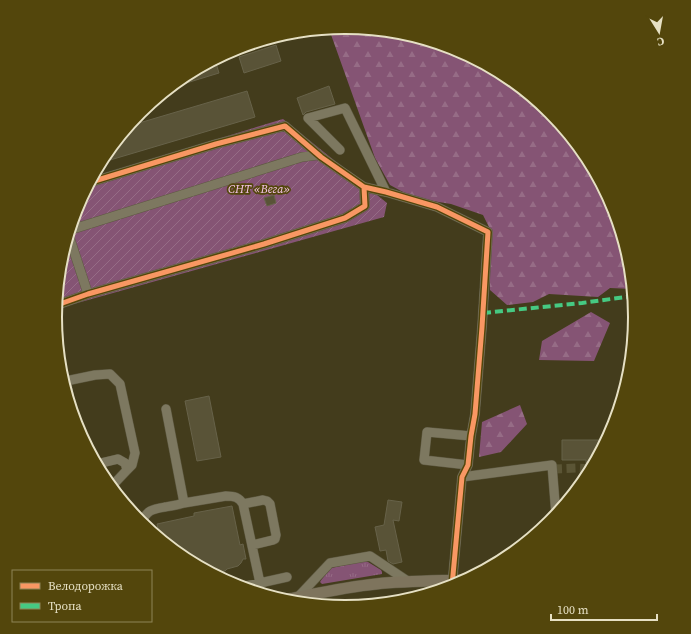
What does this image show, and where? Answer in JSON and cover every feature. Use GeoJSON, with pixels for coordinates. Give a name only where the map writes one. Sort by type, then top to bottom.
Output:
{"type":"FeatureCollection","features":[{"type":"Feature","properties":{"kind":"main road"},"geometry":{"type":"LineString","coordinates":[[302,597],[376,584],[409,582],[442,583]]}},
{"type":"Feature","properties":{"kind":"street"},"geometry":{"type":"LineString","coordinates":[[340,150],[308,118],[345,108],[386,192]]}},
{"type":"Feature","properties":{"kind":"street"},"geometry":{"type":"LineString","coordinates":[[98,180],[216,144],[285,126],[318,155],[364,187],[437,207],[488,232],[475,414],[468,464],[462,477],[452,579]]}},
{"type":"Feature","properties":{"kind":"street"},"geometry":{"type":"LineString","coordinates":[[77,228],[302,157],[318,155]]}},
{"type":"Feature","properties":{"kind":"street"},"geometry":{"type":"LineString","coordinates":[[63,302],[264,244],[345,218],[365,206],[364,187]]}},
{"type":"Feature","properties":{"kind":"street"},"geometry":{"type":"LineString","coordinates":[[72,245],[88,294]]}},
{"type":"Feature","properties":{"kind":"street"},"geometry":{"type":"LineString","coordinates":[[70,380],[95,375],[110,374],[120,384],[135,453],[132,465],[116,482]]}},
{"type":"Feature","properties":{"kind":"street"},"geometry":{"type":"LineString","coordinates":[[166,409],[184,503]]}},
{"type":"Feature","properties":{"kind":"street"},"geometry":{"type":"LineString","coordinates":[[468,464],[424,460],[427,432],[471,436]]}},
{"type":"Feature","properties":{"kind":"street"},"geometry":{"type":"LineString","coordinates":[[103,463],[118,459],[125,463],[127,470]]}},
{"type":"Feature","properties":{"kind":"street"},"geometry":{"type":"LineString","coordinates":[[462,477],[552,465],[555,507]]}},
{"type":"Feature","properties":{"kind":"street"},"geometry":{"type":"LineString","coordinates":[[145,516],[153,509],[226,496],[237,498],[243,504],[260,583]]}},
{"type":"Feature","properties":{"kind":"street"},"geometry":{"type":"LineString","coordinates":[[243,504],[263,500],[268,500],[270,504],[276,535],[275,539],[252,545]]}},
{"type":"Feature","properties":{"kind":"street"},"geometry":{"type":"LineString","coordinates":[[299,596],[330,563],[370,556],[409,582]]}},
{"type":"Feature","properties":{"kind":"street"},"geometry":{"type":"LineString","coordinates":[[253,584],[288,577]]}},
{"type":"Feature","properties":{"kind":"green space"},"geometry":{"type":"Polygon","coordinates":[[[331,35],[382,36],[401,39],[436,49],[471,63],[487,72],[518,92],[532,104],[558,130],[581,160],[591,176],[607,209],[619,244],[627,289],[610,288],[598,297],[549,294],[533,302],[507,305],[490,290],[490,229],[483,215],[451,204],[414,198],[390,185],[375,158],[331,35]]]}},
{"type":"Feature","properties":{"kind":"green space","name":"СНТ «Вега»"},"geometry":{"type":"Polygon","coordinates":[[[283,119],[387,203],[384,217],[63,307],[65,280],[72,244],[84,209],[100,175],[283,119]]]}},
{"type":"Feature","properties":{"kind":"green space"},"geometry":{"type":"Polygon","coordinates":[[[591,312],[610,323],[594,361],[539,360],[542,341],[591,312]]]}},
{"type":"Feature","properties":{"kind":"green space"},"geometry":{"type":"Polygon","coordinates":[[[520,405],[527,424],[501,452],[479,457],[482,422],[520,405]]]}},
{"type":"Feature","properties":{"kind":"green space"},"geometry":{"type":"Polygon","coordinates":[[[365,561],[381,570],[382,574],[322,584],[320,582],[331,568],[365,561]]]}},
{"type":"Feature","properties":{"kind":"building"},"geometry":{"type":"Polygon","coordinates":[[[276,45],[281,61],[244,73],[239,57],[276,45]]]}},
{"type":"Feature","properties":{"kind":"building"},"geometry":{"type":"Polygon","coordinates":[[[217,65],[219,73],[187,83],[217,65]]]}},
{"type":"Feature","properties":{"kind":"building"},"geometry":{"type":"Polygon","coordinates":[[[329,86],[335,104],[306,112],[303,115],[297,98],[329,86]]]}},
{"type":"Feature","properties":{"kind":"building"},"geometry":{"type":"Polygon","coordinates":[[[247,91],[255,117],[110,160],[140,123],[247,91]]]}},
{"type":"Feature","properties":{"kind":"building"},"geometry":{"type":"Polygon","coordinates":[[[274,195],[276,203],[267,206],[264,198],[274,195]]]}},
{"type":"Feature","properties":{"kind":"building"},"geometry":{"type":"Polygon","coordinates":[[[209,396],[221,457],[197,461],[185,401],[209,396]]]}},
{"type":"Feature","properties":{"kind":"building"},"geometry":{"type":"Polygon","coordinates":[[[562,440],[600,440],[586,466],[586,460],[562,460],[562,440]]]}},
{"type":"Feature","properties":{"kind":"building"},"geometry":{"type":"Polygon","coordinates":[[[388,500],[402,502],[399,521],[393,520],[402,562],[393,564],[388,561],[386,550],[380,551],[375,527],[384,525],[388,500]]]}},
{"type":"Feature","properties":{"kind":"building"},"geometry":{"type":"Polygon","coordinates":[[[232,506],[240,545],[243,544],[246,559],[243,559],[238,566],[222,572],[173,542],[158,529],[157,524],[194,516],[194,513],[232,506]]]}},
{"type":"Feature","properties":{"kind":"tunnel"},"geometry":{"type":"LineString","coordinates":[[553,469],[585,469]]}},
{"type":"Feature","properties":{"kind":"marked path"},"geometry":{"type":"LineString","coordinates":[[483,313],[628,297]]}},
{"type":"Feature","properties":{"kind":"cycle path"},"geometry":{"type":"LineString","coordinates":[[98,180],[216,144],[285,126],[321,157],[364,187],[437,207],[488,232],[475,414],[468,465],[462,477],[453,579]]}},
{"type":"Feature","properties":{"kind":"cycle path"},"geometry":{"type":"LineString","coordinates":[[63,303],[88,294],[264,244],[345,218],[365,206],[364,187]]}}]}
